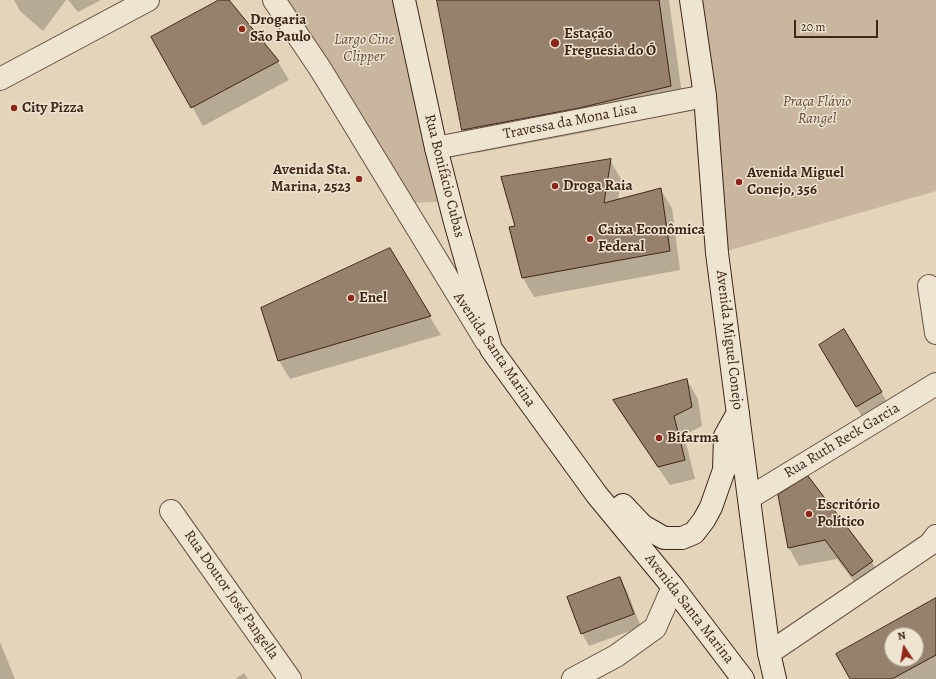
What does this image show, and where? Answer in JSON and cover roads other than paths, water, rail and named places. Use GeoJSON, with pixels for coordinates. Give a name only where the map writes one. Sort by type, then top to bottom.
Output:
{"type":"FeatureCollection","features":[{"type":"Feature","properties":{"kind":"main road"},"geometry":{"type":"LineString","coordinates":[[0,79],[148,0]]}},
{"type":"Feature","properties":{"kind":"main road","name":"Avenida Santa Marina"},"geometry":{"type":"LineString","coordinates":[[274,0],[321,70],[491,350],[597,495],[673,587],[743,679]]}},
{"type":"Feature","properties":{"kind":"main road","name":"Rua Bonifácio Cubas"},"geometry":{"type":"LineString","coordinates":[[404,0],[436,148],[491,350]]}},
{"type":"Feature","properties":{"kind":"main road","name":"Avenida Miguel Conejo"},"geometry":{"type":"LineString","coordinates":[[691,0],[705,96],[718,253],[769,653],[775,679]]}},
{"type":"Feature","properties":{"kind":"main road","name":"Travessa da Mona Lisa"},"geometry":{"type":"LineString","coordinates":[[436,148],[705,96]]}},
{"type":"Feature","properties":{"kind":"main road"},"geometry":{"type":"LineString","coordinates":[[929,286],[936,333]]}},
{"type":"Feature","properties":{"kind":"main road","name":"Rua Ruth Reck Garcia"},"geometry":{"type":"LineString","coordinates":[[749,498],[936,384]]}},
{"type":"Feature","properties":{"kind":"main road"},"geometry":{"type":"LineString","coordinates":[[597,495],[618,500],[643,526],[664,538],[682,538],[694,533],[704,520],[711,507],[724,470],[725,436],[738,413]]}},
{"type":"Feature","properties":{"kind":"main road","name":"Rua Doutor José Pangella"},"geometry":{"type":"LineString","coordinates":[[172,511],[290,679]]}},
{"type":"Feature","properties":{"kind":"main road"},"geometry":{"type":"LineString","coordinates":[[769,653],[930,544],[936,536]]}},
{"type":"Feature","properties":{"kind":"main road"},"geometry":{"type":"LineString","coordinates":[[573,679],[616,656],[655,628],[673,587]]}},
{"type":"Feature","properties":{"kind":"place","name":"Drogaria São Paulo"},"geometry":{"type":"Point","coordinates":[242,29]}},
{"type":"Feature","properties":{"kind":"place","name":"Estação Freguesia do Ó"},"geometry":{"type":"Point","coordinates":[555,43]}},
{"type":"Feature","properties":{"kind":"place","name":"City Pizza"},"geometry":{"type":"Point","coordinates":[14,108]}},
{"type":"Feature","properties":{"kind":"place","name":"Avenida Sta. Marina, 2523"},"geometry":{"type":"Point","coordinates":[359,179]}},
{"type":"Feature","properties":{"kind":"place","name":"Avenida Miguel Conejo, 356"},"geometry":{"type":"Point","coordinates":[739,182]}},
{"type":"Feature","properties":{"kind":"place","name":"Droga Raia"},"geometry":{"type":"Point","coordinates":[555,186]}},
{"type":"Feature","properties":{"kind":"place","name":"Caixa Econômica Federal"},"geometry":{"type":"Point","coordinates":[590,239]}},
{"type":"Feature","properties":{"kind":"place","name":"Enel"},"geometry":{"type":"Point","coordinates":[351,298]}},
{"type":"Feature","properties":{"kind":"place","name":"Bifarma"},"geometry":{"type":"Point","coordinates":[659,438]}},
{"type":"Feature","properties":{"kind":"place","name":"Escritório Político"},"geometry":{"type":"Point","coordinates":[809,514]}},
{"type":"Feature","properties":{"kind":"park label","name":"Largo Cine Clipper"},"geometry":{"type":"Point","coordinates":[364,48]}},
{"type":"Feature","properties":{"kind":"park label","name":"Praça Flávio Rangel"},"geometry":{"type":"Point","coordinates":[817,110]}}]}
